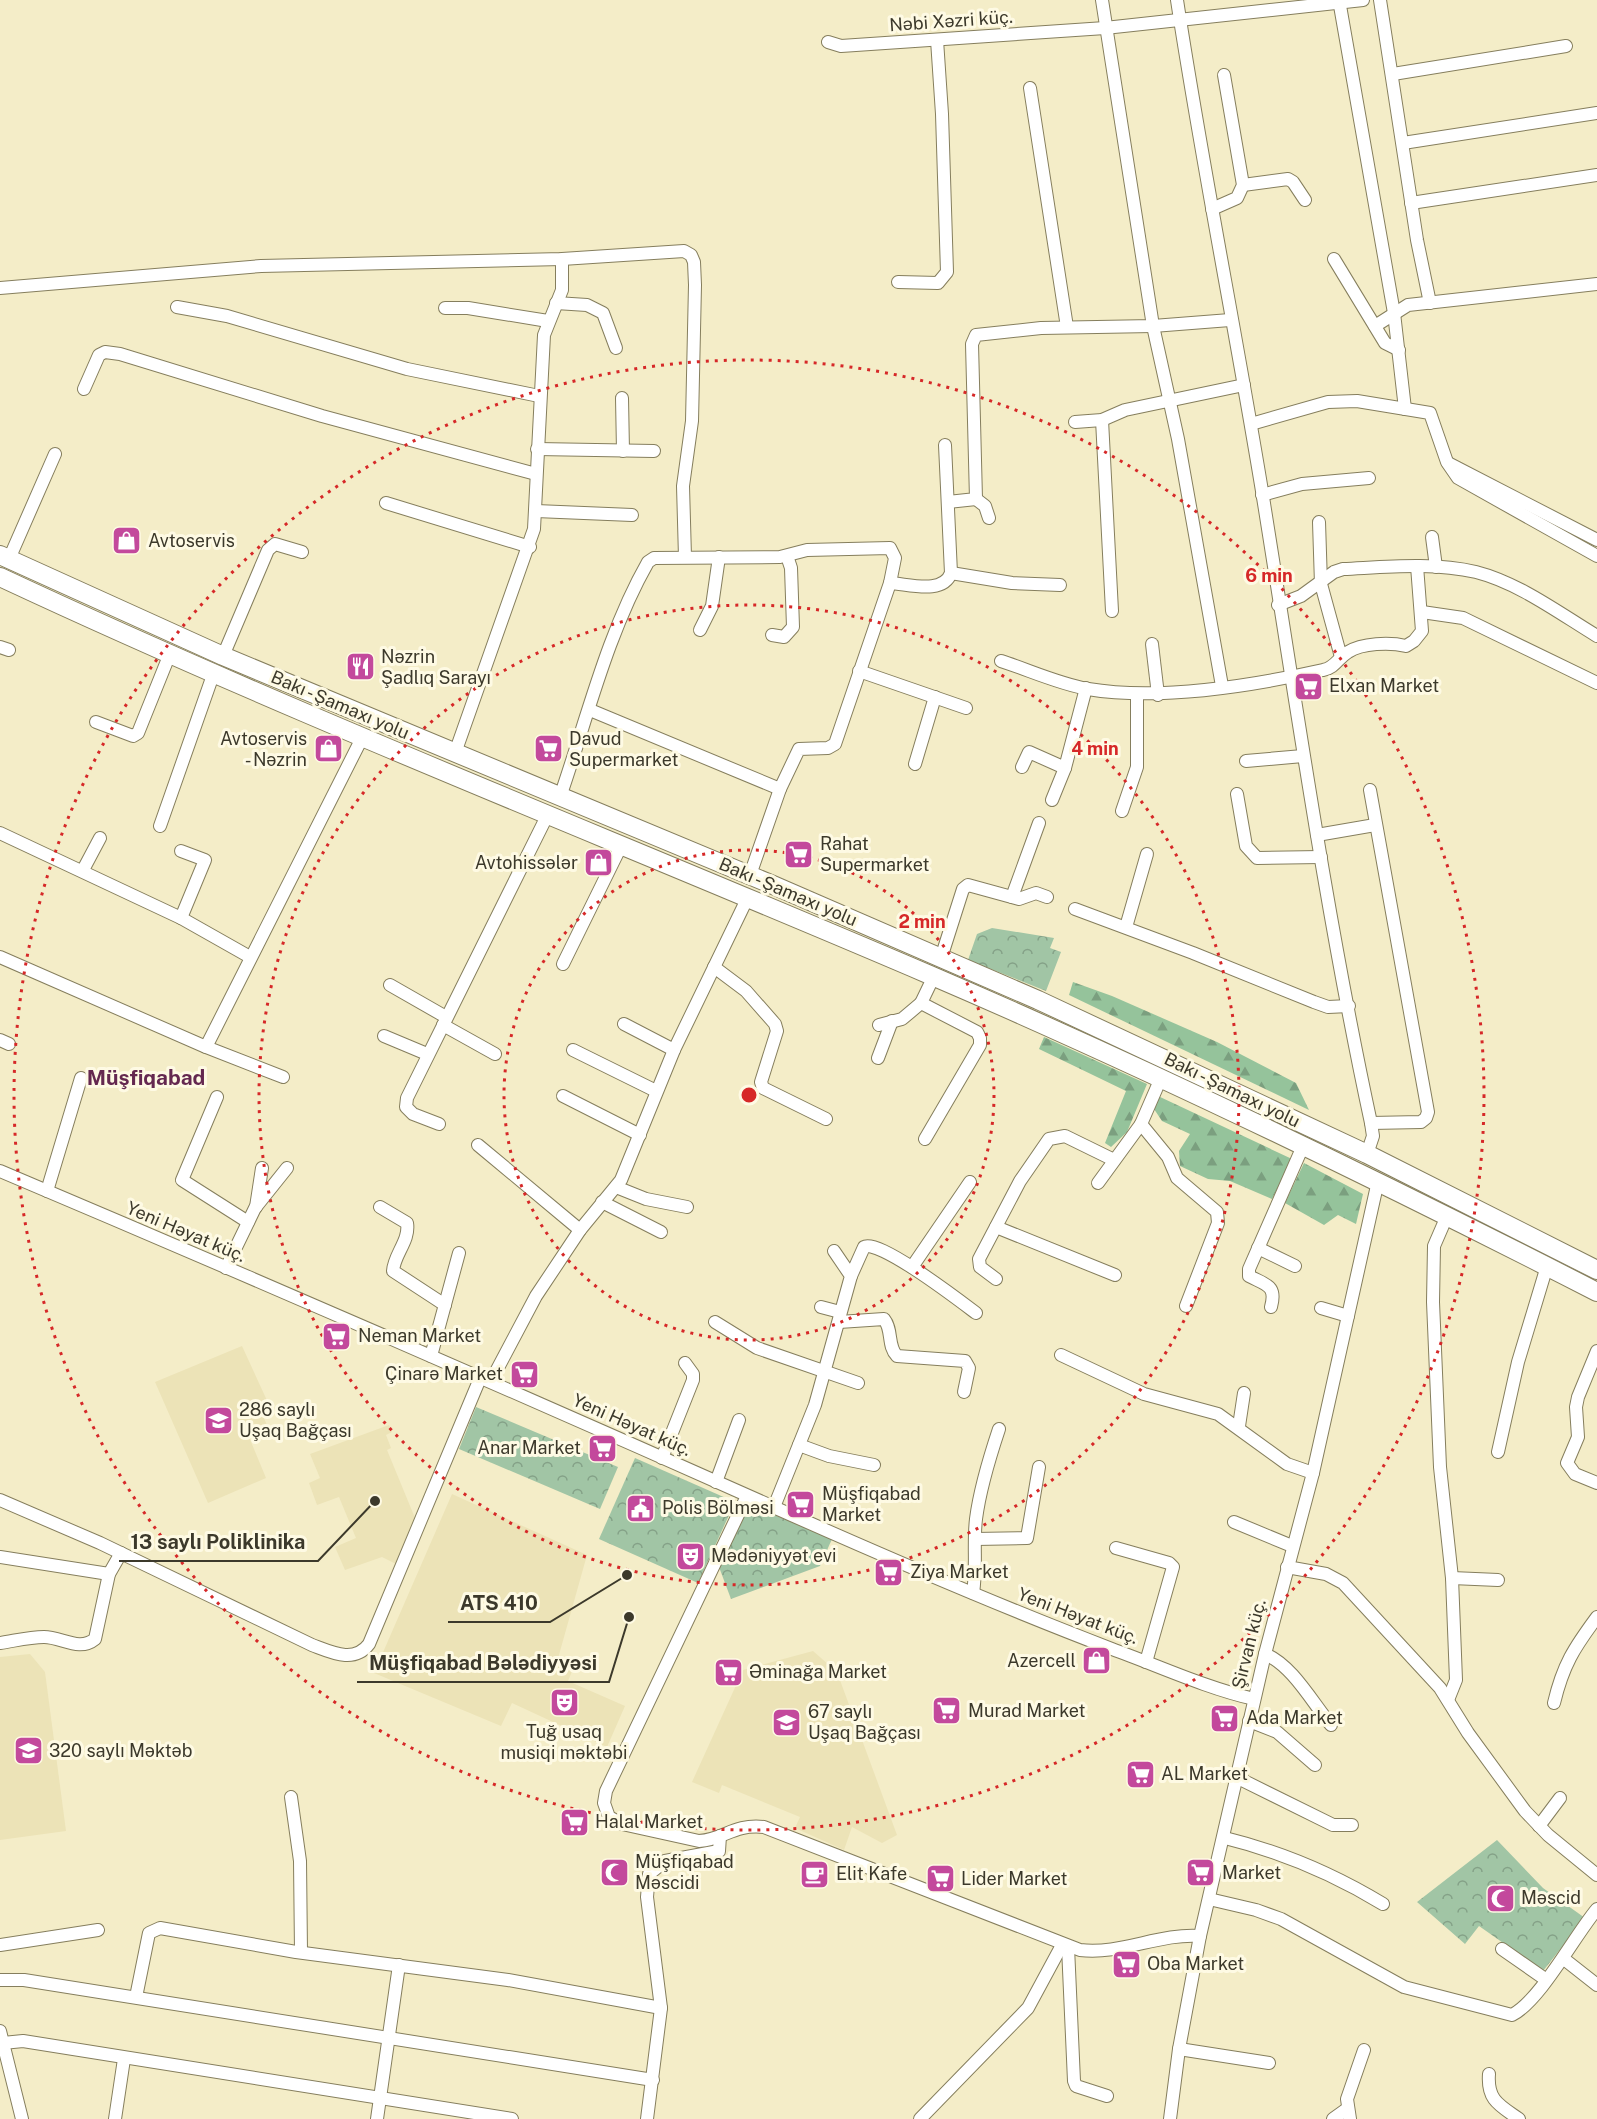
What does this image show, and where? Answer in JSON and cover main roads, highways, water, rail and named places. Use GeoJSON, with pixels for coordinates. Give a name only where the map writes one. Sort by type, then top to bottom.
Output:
{"type":"FeatureCollection","features":[{"type":"Feature","properties":{"kind":"highway","name":"Bakı - Şamaxı yolu"},"geometry":{"type":"LineString","coordinates":[[5,557],[223,656],[750,875],[1169,1059],[1367,1154],[1597,1270]]}},
{"type":"Feature","properties":{"kind":"highway","name":"Bakı - Şamaxı yolu"},"geometry":{"type":"LineString","coordinates":[[0,577],[213,675],[934,976],[1161,1078],[1378,1181],[1597,1292]]}},
{"type":"Feature","properties":{"kind":"place","name":"Avtoservis"},"geometry":{"type":"Point","coordinates":[127,541]}},
{"type":"Feature","properties":{"kind":"place","name":"Nəzrin Şadlıq Sarayı"},"geometry":{"type":"Point","coordinates":[360,667]}},
{"type":"Feature","properties":{"kind":"place","name":"Elxan Market"},"geometry":{"type":"Point","coordinates":[1308,686]}},
{"type":"Feature","properties":{"kind":"place","name":"Avtoservis - Nəzrin"},"geometry":{"type":"Point","coordinates":[328,749]}},
{"type":"Feature","properties":{"kind":"place","name":"Davud Supermarket"},"geometry":{"type":"Point","coordinates":[548,749]}},
{"type":"Feature","properties":{"kind":"place","name":"Rahat Supermarket"},"geometry":{"type":"Point","coordinates":[799,854]}},
{"type":"Feature","properties":{"kind":"place","name":"Avtohissələr"},"geometry":{"type":"Point","coordinates":[599,863]}},
{"type":"Feature","properties":{"kind":"place","name":"Neman Market"},"geometry":{"type":"Point","coordinates":[337,1336]}},
{"type":"Feature","properties":{"kind":"place","name":"Çinarə Market"},"geometry":{"type":"Point","coordinates":[524,1374]}},
{"type":"Feature","properties":{"kind":"place","name":"286 saylı Uşaq Bağçası"},"geometry":{"type":"Point","coordinates":[218,1420]}},
{"type":"Feature","properties":{"kind":"place","name":"Anar Market"},"geometry":{"type":"Point","coordinates":[602,1448]}},
{"type":"Feature","properties":{"kind":"place","name":"13 saylı Poliklinika"},"geometry":{"type":"Point","coordinates":[375,1501]}},
{"type":"Feature","properties":{"kind":"place","name":"Müşfiqabad Market"},"geometry":{"type":"Point","coordinates":[801,1504]}},
{"type":"Feature","properties":{"kind":"place","name":"Polis Bölməsi"},"geometry":{"type":"Point","coordinates":[641,1508]}},
{"type":"Feature","properties":{"kind":"place","name":"Mədəniyyət evi"},"geometry":{"type":"Point","coordinates":[690,1556]}},
{"type":"Feature","properties":{"kind":"place","name":"Ziya Market"},"geometry":{"type":"Point","coordinates":[889,1572]}},
{"type":"Feature","properties":{"kind":"place","name":"ATS 410"},"geometry":{"type":"Point","coordinates":[627,1575]}},
{"type":"Feature","properties":{"kind":"place","name":"Müşfiqabad Bələdiyyəsi"},"geometry":{"type":"Point","coordinates":[629,1617]}},
{"type":"Feature","properties":{"kind":"place","name":"Azercell"},"geometry":{"type":"Point","coordinates":[1097,1661]}},
{"type":"Feature","properties":{"kind":"place","name":"Əminağa Market"},"geometry":{"type":"Point","coordinates":[728,1672]}},
{"type":"Feature","properties":{"kind":"place","name":"Tuğ usaq musiqi məktəbi"},"geometry":{"type":"Point","coordinates":[564,1703]}},
{"type":"Feature","properties":{"kind":"place","name":"Murad Market"},"geometry":{"type":"Point","coordinates":[947,1711]}},
{"type":"Feature","properties":{"kind":"place","name":"Ada Market"},"geometry":{"type":"Point","coordinates":[1225,1718]}},
{"type":"Feature","properties":{"kind":"place","name":"67 saylı Uşaq Bağçası"},"geometry":{"type":"Point","coordinates":[787,1722]}},
{"type":"Feature","properties":{"kind":"place","name":"320 saylı Məktəb"},"geometry":{"type":"Point","coordinates":[28,1751]}},
{"type":"Feature","properties":{"kind":"place","name":"AL Market"},"geometry":{"type":"Point","coordinates":[1140,1774]}},
{"type":"Feature","properties":{"kind":"place","name":"Halal Market"},"geometry":{"type":"Point","coordinates":[574,1822]}},
{"type":"Feature","properties":{"kind":"place","name":"Müşfiqabad Məscidi"},"geometry":{"type":"Point","coordinates":[614,1872]}},
{"type":"Feature","properties":{"kind":"place","name":"Market"},"geometry":{"type":"Point","coordinates":[1201,1873]}},
{"type":"Feature","properties":{"kind":"place","name":"Elit Kafe"},"geometry":{"type":"Point","coordinates":[815,1874]}},
{"type":"Feature","properties":{"kind":"place","name":"Lider Market"},"geometry":{"type":"Point","coordinates":[940,1879]}},
{"type":"Feature","properties":{"kind":"place","name":"Məscid"},"geometry":{"type":"Point","coordinates":[1500,1898]}},
{"type":"Feature","properties":{"kind":"place","name":"Oba Market"},"geometry":{"type":"Point","coordinates":[1126,1964]}},
{"type":"Feature","properties":{"kind":"district","name":"Müşfiqabad"},"geometry":{"type":"Point","coordinates":[146,1078]}}]}
